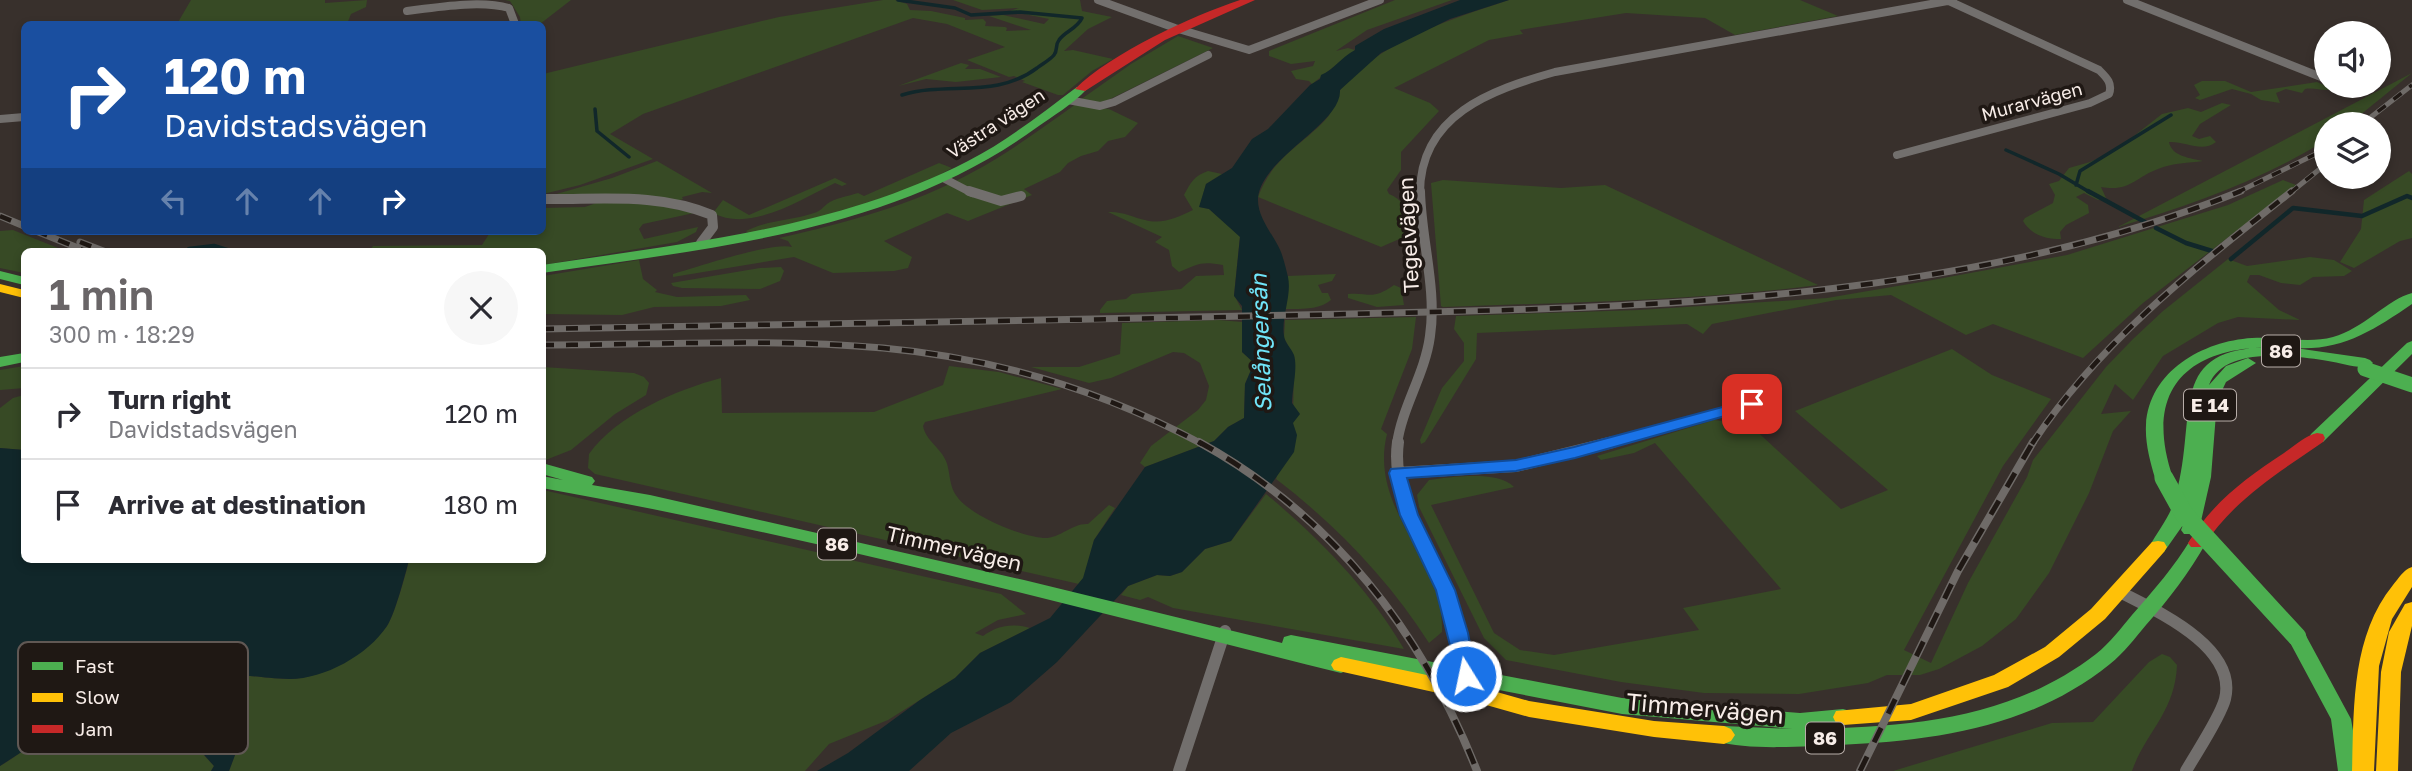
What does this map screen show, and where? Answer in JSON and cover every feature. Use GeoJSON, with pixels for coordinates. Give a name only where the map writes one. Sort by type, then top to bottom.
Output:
{"type":"FeatureCollection","features":[{"type":"Feature","properties":{"kind":"main road","name":"Västra vägen"},"geometry":{"type":"LineString","coordinates":[[546,268],[815,222],[910,194],[945,179],[998,150],[1131,54],[1175,28],[1250,0]]}},
{"type":"Feature","properties":{"kind":"main road"},"geometry":{"type":"LineString","coordinates":[[0,275],[21,280]]}},
{"type":"Feature","properties":{"kind":"main road"},"geometry":{"type":"LineString","coordinates":[[0,288],[21,293]]}},
{"type":"Feature","properties":{"kind":"main road","name":"E 14"},"geometry":{"type":"LineString","coordinates":[[2349,771],[2341,719],[2297,638],[2184,514],[2165,478],[2154,446],[2154,418],[2164,392],[2188,365],[2207,351],[2245,343],[2323,344],[2346,338],[2362,331],[2412,297]]}},
{"type":"Feature","properties":{"kind":"main road","name":"86"},"geometry":{"type":"LineString","coordinates":[[2203,377],[2203,366],[2215,357],[2230,351],[2271,344]]}},
{"type":"Feature","properties":{"kind":"main road","name":"86"},"geometry":{"type":"LineString","coordinates":[[2175,580],[2206,526],[2227,502],[2320,435],[2412,346]]}},
{"type":"Feature","properties":{"kind":"main road","name":"86"},"geometry":{"type":"LineString","coordinates":[[2203,377],[2219,362],[2270,351],[2333,356],[2412,378]]}},
{"type":"Feature","properties":{"kind":"main road"},"geometry":{"type":"LineString","coordinates":[[0,362],[21,358]]}},
{"type":"Feature","properties":{"kind":"main road","name":"Timmervägen"},"geometry":{"type":"LineString","coordinates":[[1465,683],[1529,709],[1654,729],[1775,739],[1914,734],[1953,728],[1998,716],[2055,691],[2105,657],[2175,580],[2198,508],[2211,394],[2219,379],[2234,366],[2259,359],[2305,359],[2365,366]]}},
{"type":"Feature","properties":{"kind":"main road","name":"E 14"},"geometry":{"type":"LineString","coordinates":[[2365,366],[2412,385]]}},
{"type":"Feature","properties":{"kind":"main road","name":"Timmervägen"},"geometry":{"type":"LineString","coordinates":[[546,483],[650,501],[1225,632],[1333,663],[1622,706],[1800,721],[1911,712],[2001,681],[2033,665],[2079,632],[2173,530],[2188,491],[2196,408],[2203,377]]}},
{"type":"Feature","properties":{"kind":"main road","name":"Timmervägen"},"geometry":{"type":"LineString","coordinates":[[546,469],[650,501]]}},
{"type":"Feature","properties":{"kind":"main road"},"geometry":{"type":"LineString","coordinates":[[2363,771],[2369,657],[2381,613],[2397,587],[2412,574]]}},
{"type":"Feature","properties":{"kind":"main road"},"geometry":{"type":"LineString","coordinates":[[2387,771],[2391,672],[2399,632],[2412,609]]}},
{"type":"Feature","properties":{"kind":"street"},"geometry":{"type":"LineString","coordinates":[[1098,0],[1238,48],[1254,49],[1380,0]]}},
{"type":"Feature","properties":{"kind":"street","name":"Murarvägen"},"geometry":{"type":"LineString","coordinates":[[1897,155],[2090,103],[2109,94],[2111,88],[2108,79],[2098,70],[1951,0]]}},
{"type":"Feature","properties":{"kind":"street","name":"Tegelvägen"},"geometry":{"type":"LineString","coordinates":[[1465,683],[1458,633],[1444,585],[1409,515],[1397,473],[1395,452],[1398,430],[1422,373],[1431,336],[1421,174],[1438,133],[1458,112],[1502,88],[1555,72],[1951,0]]}},
{"type":"Feature","properties":{"kind":"street"},"geometry":{"type":"LineString","coordinates":[[2127,0],[2314,74]]}},
{"type":"Feature","properties":{"kind":"street"},"geometry":{"type":"LineString","coordinates":[[407,11],[490,1],[509,8],[514,21]]}},
{"type":"Feature","properties":{"kind":"street"},"geometry":{"type":"LineString","coordinates":[[1068,100],[1100,106],[1114,102],[1208,55]]}},
{"type":"Feature","properties":{"kind":"street"},"geometry":{"type":"LineString","coordinates":[[0,119],[21,117]]}},
{"type":"Feature","properties":{"kind":"street"},"geometry":{"type":"LineString","coordinates":[[945,179],[976,195],[999,202],[1021,196]]}},
{"type":"Feature","properties":{"kind":"street"},"geometry":{"type":"LineString","coordinates":[[546,199],[617,198],[692,205],[712,215],[713,227],[701,243]]}},
{"type":"Feature","properties":{"kind":"street"},"geometry":{"type":"LineString","coordinates":[[1397,473],[1516,466],[1575,453],[1765,400]]}},
{"type":"Feature","properties":{"kind":"street"},"geometry":{"type":"LineString","coordinates":[[2118,591],[2188,630],[2220,664],[2228,688],[2225,700],[2186,771]]}},
{"type":"Feature","properties":{"kind":"street"},"geometry":{"type":"LineString","coordinates":[[1179,771],[1225,632]]}},
{"type":"Feature","properties":{"kind":"green space"},"geometry":{"type":"Polygon","coordinates":[[[191,0],[325,0],[325,3],[367,0],[366,7],[351,14],[348,21],[179,21],[191,0]]]}},
{"type":"Feature","properties":{"kind":"green space"},"geometry":{"type":"Polygon","coordinates":[[[505,0],[571,0],[544,21],[521,21],[510,1],[505,0]]]}},
{"type":"Feature","properties":{"kind":"green space"},"geometry":{"type":"Polygon","coordinates":[[[895,0],[907,4],[910,10],[931,11],[965,20],[983,19],[985,26],[1005,27],[1006,31],[1031,30],[989,16],[1003,15],[1044,24],[1049,19],[1010,11],[1019,8],[982,10],[953,0],[1080,0],[1082,11],[1112,17],[1088,29],[1064,51],[1073,50],[1113,59],[1092,71],[1063,95],[1058,95],[967,60],[1005,47],[947,24],[913,18],[643,114],[610,134],[653,159],[580,185],[546,193],[546,73],[779,17],[895,0]]]}},
{"type":"Feature","properties":{"kind":"green space"},"geometry":{"type":"Polygon","coordinates":[[[1395,0],[1452,0],[1367,30],[1336,51],[1348,48],[1355,50],[1312,84],[1296,79],[1291,71],[1313,66],[1315,61],[1291,64],[1269,56],[1269,51],[1395,0]]]}},
{"type":"Feature","properties":{"kind":"green space"},"geometry":{"type":"Polygon","coordinates":[[[1509,0],[1800,0],[1838,16],[1735,35],[1705,18],[1626,13],[1520,30],[1523,34],[1489,40],[1394,88],[1430,103],[1439,111],[1401,152],[1401,170],[1387,190],[1404,206],[1408,223],[1404,237],[1381,247],[1258,197],[1264,183],[1280,161],[1327,118],[1341,89],[1377,57],[1419,33],[1509,0]]]}},
{"type":"Feature","properties":{"kind":"green space"},"geometry":{"type":"Polygon","coordinates":[[[1178,36],[1213,48],[1102,103],[1080,100],[1131,64],[1178,36]]]}},
{"type":"Feature","properties":{"kind":"green space"},"geometry":{"type":"Polygon","coordinates":[[[961,63],[969,65],[965,69],[980,69],[1001,77],[956,82],[926,79],[898,86],[961,63]]]}},
{"type":"Feature","properties":{"kind":"green space"},"geometry":{"type":"Polygon","coordinates":[[[2412,73],[2391,90],[2391,84],[2412,73]]]}},
{"type":"Feature","properties":{"kind":"green space"},"geometry":{"type":"Polygon","coordinates":[[[2202,81],[2225,81],[2251,92],[2314,82],[2314,89],[2305,89],[2302,93],[2286,89],[2276,93],[2280,103],[2261,100],[2232,89],[2200,100],[2195,98],[2200,95],[2194,85],[2202,81]]]}},
{"type":"Feature","properties":{"kind":"green space"},"geometry":{"type":"Polygon","coordinates":[[[2364,98],[2381,98],[2364,112],[2338,112],[2364,98]]]}},
{"type":"Feature","properties":{"kind":"green space"},"geometry":{"type":"Polygon","coordinates":[[[2222,103],[2231,105],[2200,124],[2192,136],[2199,139],[2210,136],[2216,142],[2199,147],[2169,142],[2178,154],[2203,161],[2163,167],[2119,188],[2101,187],[2106,198],[2098,200],[2084,193],[2076,197],[2088,205],[2089,213],[2066,225],[2060,232],[2061,239],[2039,235],[2030,230],[2023,221],[2053,203],[2055,195],[2049,184],[2059,181],[2069,168],[2116,150],[2162,114],[2188,108],[2201,112],[2222,103]]]}},
{"type":"Feature","properties":{"kind":"green space"},"geometry":{"type":"Polygon","coordinates":[[[1076,104],[1109,109],[1138,123],[1125,137],[1108,141],[1098,151],[1081,156],[1068,163],[1060,172],[1024,189],[1032,195],[968,221],[947,213],[884,241],[912,257],[908,268],[833,273],[794,257],[673,277],[673,274],[751,252],[782,246],[792,247],[788,241],[779,238],[854,219],[927,194],[1000,157],[1076,104]]]}},
{"type":"Feature","properties":{"kind":"green space"},"geometry":{"type":"Polygon","coordinates":[[[2314,124],[2314,147],[2302,154],[2225,190],[2118,227],[2314,124]]]}},
{"type":"Feature","properties":{"kind":"green space"},"geometry":{"type":"Polygon","coordinates":[[[657,161],[712,193],[702,192],[677,201],[553,195],[612,178],[657,161]]]}},
{"type":"Feature","properties":{"kind":"green space"},"geometry":{"type":"Polygon","coordinates":[[[939,163],[952,168],[879,201],[801,222],[749,233],[746,231],[816,212],[842,197],[858,193],[864,196],[939,163]]]}},
{"type":"Feature","properties":{"kind":"green space"},"geometry":{"type":"Polygon","coordinates":[[[1208,171],[1222,174],[1206,184],[1200,207],[1209,209],[1240,236],[1234,295],[1242,310],[1100,313],[1107,301],[1126,299],[1132,294],[1181,289],[1196,276],[1224,275],[1223,265],[1209,263],[1179,272],[1172,266],[1169,250],[1155,242],[1162,237],[1108,212],[1151,221],[1170,220],[1193,210],[1184,195],[1196,177],[1208,171]]]}},
{"type":"Feature","properties":{"kind":"green space"},"geometry":{"type":"Polygon","coordinates":[[[2409,171],[2412,174],[2412,238],[2400,241],[2354,268],[2340,262],[2361,229],[2364,200],[2381,189],[2391,189],[2391,183],[2409,171]]]}},
{"type":"Feature","properties":{"kind":"green space"},"geometry":{"type":"Polygon","coordinates":[[[835,178],[847,184],[842,186],[835,183],[791,205],[759,217],[728,218],[713,213],[723,200],[749,215],[835,178]]]}},
{"type":"Feature","properties":{"kind":"green space"},"geometry":{"type":"Polygon","coordinates":[[[1443,180],[1561,188],[1605,185],[1818,285],[1678,298],[1443,307],[1431,183],[1443,180]]]}},
{"type":"Feature","properties":{"kind":"green space"},"geometry":{"type":"Polygon","coordinates":[[[2283,180],[2296,185],[2143,303],[2083,358],[1993,324],[1966,335],[1891,295],[1836,300],[1712,324],[1703,334],[1687,324],[1477,333],[1476,359],[1425,442],[1421,444],[1420,440],[1442,388],[1464,361],[1464,343],[1454,329],[1456,316],[1639,310],[1827,298],[2067,255],[2228,205],[2283,180]]]}},
{"type":"Feature","properties":{"kind":"green space"},"geometry":{"type":"Polygon","coordinates":[[[602,201],[648,203],[694,213],[643,224],[639,229],[644,239],[698,227],[696,232],[677,242],[546,264],[546,248],[371,248],[482,245],[488,235],[546,235],[546,208],[585,207],[602,201]]]}},
{"type":"Feature","properties":{"kind":"green space"},"geometry":{"type":"Polygon","coordinates":[[[13,230],[58,248],[21,248],[21,272],[0,268],[0,231],[13,230]]]}},
{"type":"Feature","properties":{"kind":"green space"},"geometry":{"type":"Polygon","coordinates":[[[2310,257],[2334,260],[2352,271],[2344,276],[2313,277],[2300,285],[2281,283],[2259,275],[2250,275],[2247,282],[2279,310],[2300,320],[2238,317],[2218,323],[2163,356],[2133,400],[2115,384],[2101,414],[2131,411],[2113,431],[2089,493],[2049,573],[2016,619],[1982,646],[1939,669],[1920,675],[1887,675],[1868,683],[1799,694],[1704,693],[1621,682],[1506,660],[1484,638],[1419,507],[1417,495],[1429,480],[1461,476],[1486,477],[1497,478],[1514,487],[1431,505],[1494,633],[1520,650],[1554,655],[1699,630],[1683,608],[1781,589],[1655,443],[1634,453],[1601,460],[1597,456],[1714,420],[1750,425],[1841,509],[1888,490],[1795,411],[1952,349],[1992,375],[2051,399],[2003,466],[1904,650],[1931,663],[1968,583],[2027,477],[2033,460],[2106,367],[2163,311],[2228,259],[2247,266],[2310,257]]]}},
{"type":"Feature","properties":{"kind":"green space"},"geometry":{"type":"Polygon","coordinates":[[[639,260],[643,279],[657,290],[655,292],[677,297],[746,295],[750,300],[721,306],[654,307],[622,315],[546,314],[546,276],[639,260]]]}},
{"type":"Feature","properties":{"kind":"green space"},"geometry":{"type":"Polygon","coordinates":[[[781,267],[784,271],[780,281],[760,289],[682,288],[671,283],[760,268],[781,267]]]}},
{"type":"Feature","properties":{"kind":"green space"},"geometry":{"type":"Polygon","coordinates":[[[1336,274],[1332,281],[1318,285],[1322,293],[1328,293],[1331,300],[1315,307],[1285,309],[1288,276],[1336,274]]]}},
{"type":"Feature","properties":{"kind":"green space"},"geometry":{"type":"Polygon","coordinates":[[[1394,285],[1401,288],[1404,305],[1377,307],[1348,298],[1348,294],[1375,294],[1394,285]]]}},
{"type":"Feature","properties":{"kind":"green space"},"geometry":{"type":"Polygon","coordinates":[[[1416,317],[1412,349],[1381,429],[1387,434],[1384,461],[1388,487],[1432,581],[1440,606],[1442,632],[1429,643],[1397,597],[1360,554],[1276,479],[1293,423],[1294,357],[1284,338],[1285,320],[1416,317]]]}},
{"type":"Feature","properties":{"kind":"green space"},"geometry":{"type":"Polygon","coordinates":[[[1219,320],[1242,322],[1242,352],[1254,363],[1245,384],[1244,418],[1228,427],[1214,441],[1145,467],[1140,463],[1151,446],[1198,410],[1206,400],[1209,386],[1200,363],[1184,353],[1173,352],[1111,378],[1089,383],[1031,367],[1079,367],[1120,354],[1122,323],[1219,320]]]}},
{"type":"Feature","properties":{"kind":"green space"},"geometry":{"type":"Polygon","coordinates":[[[21,366],[21,388],[0,390],[0,370],[21,366]]]}},
{"type":"Feature","properties":{"kind":"green space"},"geometry":{"type":"Polygon","coordinates":[[[949,366],[999,372],[1062,389],[925,422],[923,426],[927,436],[944,456],[952,488],[960,500],[981,516],[1007,528],[1049,538],[1088,524],[1109,505],[1115,508],[1094,540],[1084,578],[1079,584],[595,474],[588,468],[589,454],[615,427],[631,416],[685,389],[721,378],[722,413],[874,412],[943,385],[949,366]]]}},
{"type":"Feature","properties":{"kind":"green space"},"geometry":{"type":"Polygon","coordinates":[[[546,367],[634,373],[644,377],[649,383],[646,395],[615,414],[571,450],[546,460],[546,367]]]}},
{"type":"Feature","properties":{"kind":"green space"},"geometry":{"type":"Polygon","coordinates":[[[21,396],[21,450],[0,448],[0,408],[13,398],[21,396]]]}},
{"type":"Feature","properties":{"kind":"green space"},"geometry":{"type":"Polygon","coordinates":[[[546,491],[1001,594],[1026,614],[998,620],[975,633],[983,636],[994,629],[1011,625],[1030,628],[980,653],[955,678],[888,720],[829,744],[805,771],[229,771],[235,754],[248,754],[248,676],[302,678],[343,662],[368,645],[387,626],[408,563],[546,563],[546,491]]]}},
{"type":"Feature","properties":{"kind":"green space"},"geometry":{"type":"Polygon","coordinates":[[[1266,494],[1305,528],[1359,585],[1404,649],[1173,608],[1148,597],[1140,600],[1121,595],[1128,586],[1157,575],[1170,576],[1182,572],[1205,549],[1231,541],[1266,494]]]}},
{"type":"Feature","properties":{"kind":"green space"},"geometry":{"type":"Polygon","coordinates":[[[2162,654],[2170,657],[2177,665],[2175,682],[2166,709],[2132,771],[1893,771],[2052,723],[2093,722],[2149,662],[2162,654]]]}},
{"type":"Feature","properties":{"kind":"green space"},"geometry":{"type":"Polygon","coordinates":[[[18,754],[203,754],[214,766],[211,771],[0,771],[0,766],[18,754]]]}},
{"type":"Feature","properties":{"kind":"water","name":"Selångersån"},"geometry":{"type":"Polygon","coordinates":[[[1460,0],[1509,0],[1450,19],[1381,53],[1340,90],[1337,103],[1329,115],[1286,155],[1263,183],[1258,205],[1281,252],[1288,277],[1284,336],[1294,355],[1292,403],[1300,414],[1293,423],[1297,435],[1294,452],[1231,541],[1205,549],[1182,572],[1170,576],[1157,575],[1128,586],[1057,662],[1011,702],[951,733],[909,771],[817,771],[848,753],[955,678],[980,653],[1050,618],[1083,578],[1094,540],[1145,467],[1214,441],[1228,427],[1244,418],[1245,384],[1254,363],[1242,352],[1242,306],[1234,296],[1240,237],[1209,209],[1199,207],[1206,184],[1232,168],[1252,139],[1268,129],[1321,75],[1355,50],[1355,46],[1384,29],[1460,0]]]}},
{"type":"Feature","properties":{"kind":"water"},"geometry":{"type":"Polygon","coordinates":[[[0,448],[21,450],[21,563],[408,563],[390,620],[379,637],[357,656],[331,670],[303,678],[248,676],[248,642],[18,642],[18,754],[0,766],[0,448]]]}},
{"type":"Feature","properties":{"kind":"water"},"geometry":{"type":"Polygon","coordinates":[[[203,754],[235,754],[229,771],[211,771],[214,766],[203,754]]]}},
{"type":"Feature","properties":{"kind":"waterway"},"geometry":{"type":"LineString","coordinates":[[898,0],[955,8],[971,15],[1020,12],[1082,18],[1059,40],[1052,57],[1021,77],[988,86],[937,89],[902,95]]}},
{"type":"Feature","properties":{"kind":"waterway"},"geometry":{"type":"LineString","coordinates":[[595,109],[597,131],[629,157]]}},
{"type":"Feature","properties":{"kind":"waterway"},"geometry":{"type":"LineString","coordinates":[[2076,184],[2080,171],[2171,115]]}},
{"type":"Feature","properties":{"kind":"waterway"},"geometry":{"type":"LineString","coordinates":[[2006,150],[2076,184]]}},
{"type":"Feature","properties":{"kind":"waterway"},"geometry":{"type":"LineString","coordinates":[[2076,184],[2091,193]]}},
{"type":"Feature","properties":{"kind":"waterway"},"geometry":{"type":"LineString","coordinates":[[2088,191],[2145,222]]}},
{"type":"Feature","properties":{"kind":"waterway"},"geometry":{"type":"LineString","coordinates":[[2231,259],[2293,208],[2362,216],[2407,196],[2412,198]]}},
{"type":"Feature","properties":{"kind":"waterway"},"geometry":{"type":"LineString","coordinates":[[2156,228],[2186,243],[2212,251]]}},
{"type":"Feature","properties":{"kind":"waterway"},"geometry":{"type":"LineString","coordinates":[[197,248],[220,248]]}},
{"type":"Feature","properties":{"kind":"railway"},"geometry":{"type":"LineString","coordinates":[[2377,112],[2412,85]]}},
{"type":"Feature","properties":{"kind":"railway"},"geometry":{"type":"LineString","coordinates":[[2238,192],[2314,155]]}},
{"type":"Feature","properties":{"kind":"railway"},"geometry":{"type":"LineString","coordinates":[[2290,193],[2314,174]]}},
{"type":"Feature","properties":{"kind":"railway"},"geometry":{"type":"LineString","coordinates":[[2032,444],[2059,407],[2119,339],[2185,277],[2292,191]]}},
{"type":"Feature","properties":{"kind":"railway"},"geometry":{"type":"LineString","coordinates":[[546,329],[1350,314],[1689,302],[1802,292],[1915,277],[2026,256],[2135,228],[2238,192]]}},
{"type":"Feature","properties":{"kind":"railway"},"geometry":{"type":"LineString","coordinates":[[0,216],[21,225]]}},
{"type":"Feature","properties":{"kind":"railway"},"geometry":{"type":"LineString","coordinates":[[46,235],[78,248]]}},
{"type":"Feature","properties":{"kind":"railway"},"geometry":{"type":"LineString","coordinates":[[80,242],[96,248]]}},
{"type":"Feature","properties":{"kind":"railway"},"geometry":{"type":"LineString","coordinates":[[546,345],[798,343],[925,353],[1007,369],[1087,393],[1202,444]]}},
{"type":"Feature","properties":{"kind":"railway"},"geometry":{"type":"LineString","coordinates":[[1199,442],[1247,471],[1291,505],[1331,542],[1367,582],[1400,625],[1429,671],[1455,720],[1477,771]]}},
{"type":"Feature","properties":{"kind":"railway"},"geometry":{"type":"LineString","coordinates":[[1860,771],[1958,571],[2033,442]]}},
{"type":"Feature","properties":{"kind":"traffic: fast"},"geometry":{"type":"LineString","coordinates":[[546,268],[754,236],[858,210],[909,193],[975,163],[1081,89]]}},
{"type":"Feature","properties":{"kind":"traffic: fast"},"geometry":{"type":"LineString","coordinates":[[0,275],[21,280]]}},
{"type":"Feature","properties":{"kind":"traffic: fast"},"geometry":{"type":"LineString","coordinates":[[2164,478],[2155,443],[2154,421],[2158,403],[2166,388],[2189,363],[2220,348],[2237,344],[2334,342],[2365,329],[2412,297]]}},
{"type":"Feature","properties":{"kind":"traffic: fast"},"geometry":{"type":"LineString","coordinates":[[2317,438],[2412,346]]}},
{"type":"Feature","properties":{"kind":"traffic: fast"},"geometry":{"type":"LineString","coordinates":[[2158,547],[2178,517],[2182,506],[2190,471],[2199,388],[2214,365],[2231,357],[2278,352],[2365,363]]}},
{"type":"Feature","properties":{"kind":"traffic: fast"},"geometry":{"type":"LineString","coordinates":[[0,362],[21,358]]}},
{"type":"Feature","properties":{"kind":"traffic: fast"},"geometry":{"type":"LineString","coordinates":[[2190,530],[2203,477],[2207,415],[2213,389],[2232,370],[2248,363]]}},
{"type":"Feature","properties":{"kind":"traffic: fast"},"geometry":{"type":"LineString","coordinates":[[2365,369],[2412,385]]}},
{"type":"Feature","properties":{"kind":"traffic: fast"},"geometry":{"type":"LineString","coordinates":[[546,469],[586,481]]}},
{"type":"Feature","properties":{"kind":"traffic: fast"},"geometry":{"type":"LineString","coordinates":[[2164,478],[2184,514],[2297,637]]}},
{"type":"Feature","properties":{"kind":"traffic: fast"},"geometry":{"type":"LineString","coordinates":[[546,483],[650,501],[1024,587],[1341,665]]}},
{"type":"Feature","properties":{"kind":"traffic: fast"},"geometry":{"type":"LineString","coordinates":[[1724,735],[1816,737],[1883,734],[1950,727],[2012,710],[2073,680],[2108,655],[2171,583],[2197,543]]}},
{"type":"Feature","properties":{"kind":"traffic: fast"},"geometry":{"type":"LineString","coordinates":[[2297,637],[2341,719],[2349,771]]}},
{"type":"Feature","properties":{"kind":"traffic: fast"},"geometry":{"type":"LineString","coordinates":[[1291,642],[1622,706],[1800,721],[1843,717]]}},
{"type":"Feature","properties":{"kind":"traffic: slow"},"geometry":{"type":"LineString","coordinates":[[0,288],[21,293]]}},
{"type":"Feature","properties":{"kind":"traffic: slow"},"geometry":{"type":"LineString","coordinates":[[1843,717],[1911,712],[2001,681],[2052,652],[2098,614],[2158,547]]}},
{"type":"Feature","properties":{"kind":"traffic: slow"},"geometry":{"type":"LineString","coordinates":[[2363,771],[2366,692],[2374,642],[2382,619],[2412,574]]}},
{"type":"Feature","properties":{"kind":"traffic: slow"},"geometry":{"type":"LineString","coordinates":[[2387,771],[2391,672],[2399,632],[2412,609]]}},
{"type":"Feature","properties":{"kind":"traffic: slow"},"geometry":{"type":"LineString","coordinates":[[1341,665],[1465,691],[1529,709],[1654,729],[1724,735]]}},
{"type":"Feature","properties":{"kind":"traffic: jam"},"geometry":{"type":"LineString","coordinates":[[1081,89],[1162,37],[1204,17],[1250,0]]}},
{"type":"Feature","properties":{"kind":"traffic: jam"},"geometry":{"type":"LineString","coordinates":[[2197,543],[2220,511],[2235,497],[2317,438]]}},
{"type":"Feature","properties":{"kind":"route"},"geometry":{"type":"LineString","coordinates":[[1466,676],[1446,590],[1409,515],[1397,473],[1516,466],[1575,453],[1752,404]]}}]}
